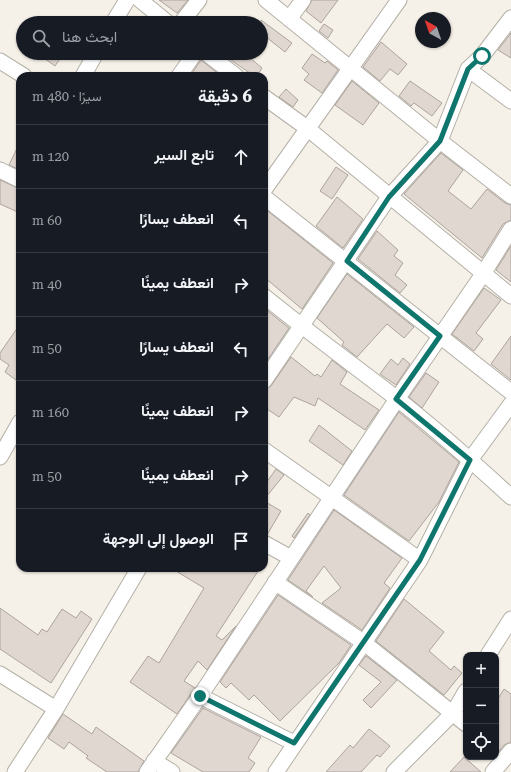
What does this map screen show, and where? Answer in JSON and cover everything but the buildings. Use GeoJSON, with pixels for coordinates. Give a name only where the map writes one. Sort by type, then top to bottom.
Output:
{"type":"FeatureCollection","features":[{"type":"Feature","properties":{"kind":"street"},"geometry":{"type":"LineString","coordinates":[[117,16],[127,0]]}},
{"type":"Feature","properties":{"kind":"street"},"geometry":{"type":"LineString","coordinates":[[140,0],[159,16]]}},
{"type":"Feature","properties":{"kind":"street"},"geometry":{"type":"LineString","coordinates":[[186,16],[199,0]]}},
{"type":"Feature","properties":{"kind":"street"},"geometry":{"type":"LineString","coordinates":[[266,0],[440,141],[511,196]]}},
{"type":"Feature","properties":{"kind":"street"},"geometry":{"type":"LineString","coordinates":[[289,19],[303,0]]}},
{"type":"Feature","properties":{"kind":"street"},"geometry":{"type":"LineString","coordinates":[[268,184],[399,0]]}},
{"type":"Feature","properties":{"kind":"street"},"geometry":{"type":"LineString","coordinates":[[268,375],[347,261],[389,197],[440,141],[468,69],[482,56],[511,18]]}},
{"type":"Feature","properties":{"kind":"street"},"geometry":{"type":"LineString","coordinates":[[85,72],[92,60]]}},
{"type":"Feature","properties":{"kind":"street"},"geometry":{"type":"LineString","coordinates":[[182,72],[190,60]]}},
{"type":"Feature","properties":{"kind":"street"},"geometry":{"type":"LineString","coordinates":[[215,60],[231,72]]}},
{"type":"Feature","properties":{"kind":"street"},"geometry":{"type":"LineString","coordinates":[[0,62],[17,72]]}},
{"type":"Feature","properties":{"kind":"street"},"geometry":{"type":"LineString","coordinates":[[468,69],[511,101]]}},
{"type":"Feature","properties":{"kind":"street"},"geometry":{"type":"LineString","coordinates":[[268,100],[307,128],[511,296]]}},
{"type":"Feature","properties":{"kind":"street"},"geometry":{"type":"LineString","coordinates":[[0,170],[16,178]]}},
{"type":"Feature","properties":{"kind":"street"},"geometry":{"type":"LineString","coordinates":[[268,200],[511,392]]}},
{"type":"Feature","properties":{"kind":"street"},"geometry":{"type":"LineString","coordinates":[[172,772],[151,767],[276,582],[396,399],[483,274],[511,229]]}},
{"type":"Feature","properties":{"kind":"street"},"geometry":{"type":"LineString","coordinates":[[268,299],[301,327],[396,399],[470,460],[511,497]]}},
{"type":"Feature","properties":{"kind":"street"},"geometry":{"type":"LineString","coordinates":[[276,772],[294,743],[420,560],[470,460],[511,404]]}},
{"type":"Feature","properties":{"kind":"street"},"geometry":{"type":"LineString","coordinates":[[0,457],[16,429]]}},
{"type":"Feature","properties":{"kind":"street"},"geometry":{"type":"LineString","coordinates":[[268,453],[420,560]]}},
{"type":"Feature","properties":{"kind":"street"},"geometry":{"type":"LineString","coordinates":[[268,544],[291,558]]}},
{"type":"Feature","properties":{"kind":"street"},"geometry":{"type":"LineString","coordinates":[[15,772],[56,709],[137,572]]}},
{"type":"Feature","properties":{"kind":"street"},"geometry":{"type":"LineString","coordinates":[[276,582],[363,642],[463,721]]}},
{"type":"Feature","properties":{"kind":"street"},"geometry":{"type":"LineString","coordinates":[[490,652],[511,618]]}},
{"type":"Feature","properties":{"kind":"street"},"geometry":{"type":"LineString","coordinates":[[0,674],[56,709]]}},
{"type":"Feature","properties":{"kind":"street"},"geometry":{"type":"LineString","coordinates":[[200,696],[294,743]]}},
{"type":"Feature","properties":{"kind":"street"},"geometry":{"type":"LineString","coordinates":[[394,772],[453,713],[463,696]]}},
{"type":"Feature","properties":{"kind":"street"},"geometry":{"type":"LineString","coordinates":[[493,772],[506,755]]}},
{"type":"Feature","properties":{"kind":"route"},"geometry":{"type":"LineString","coordinates":[[200,696],[294,743],[420,560],[470,460],[396,399],[440,336],[347,261],[389,197],[440,141],[468,69],[482,56]]}}]}
